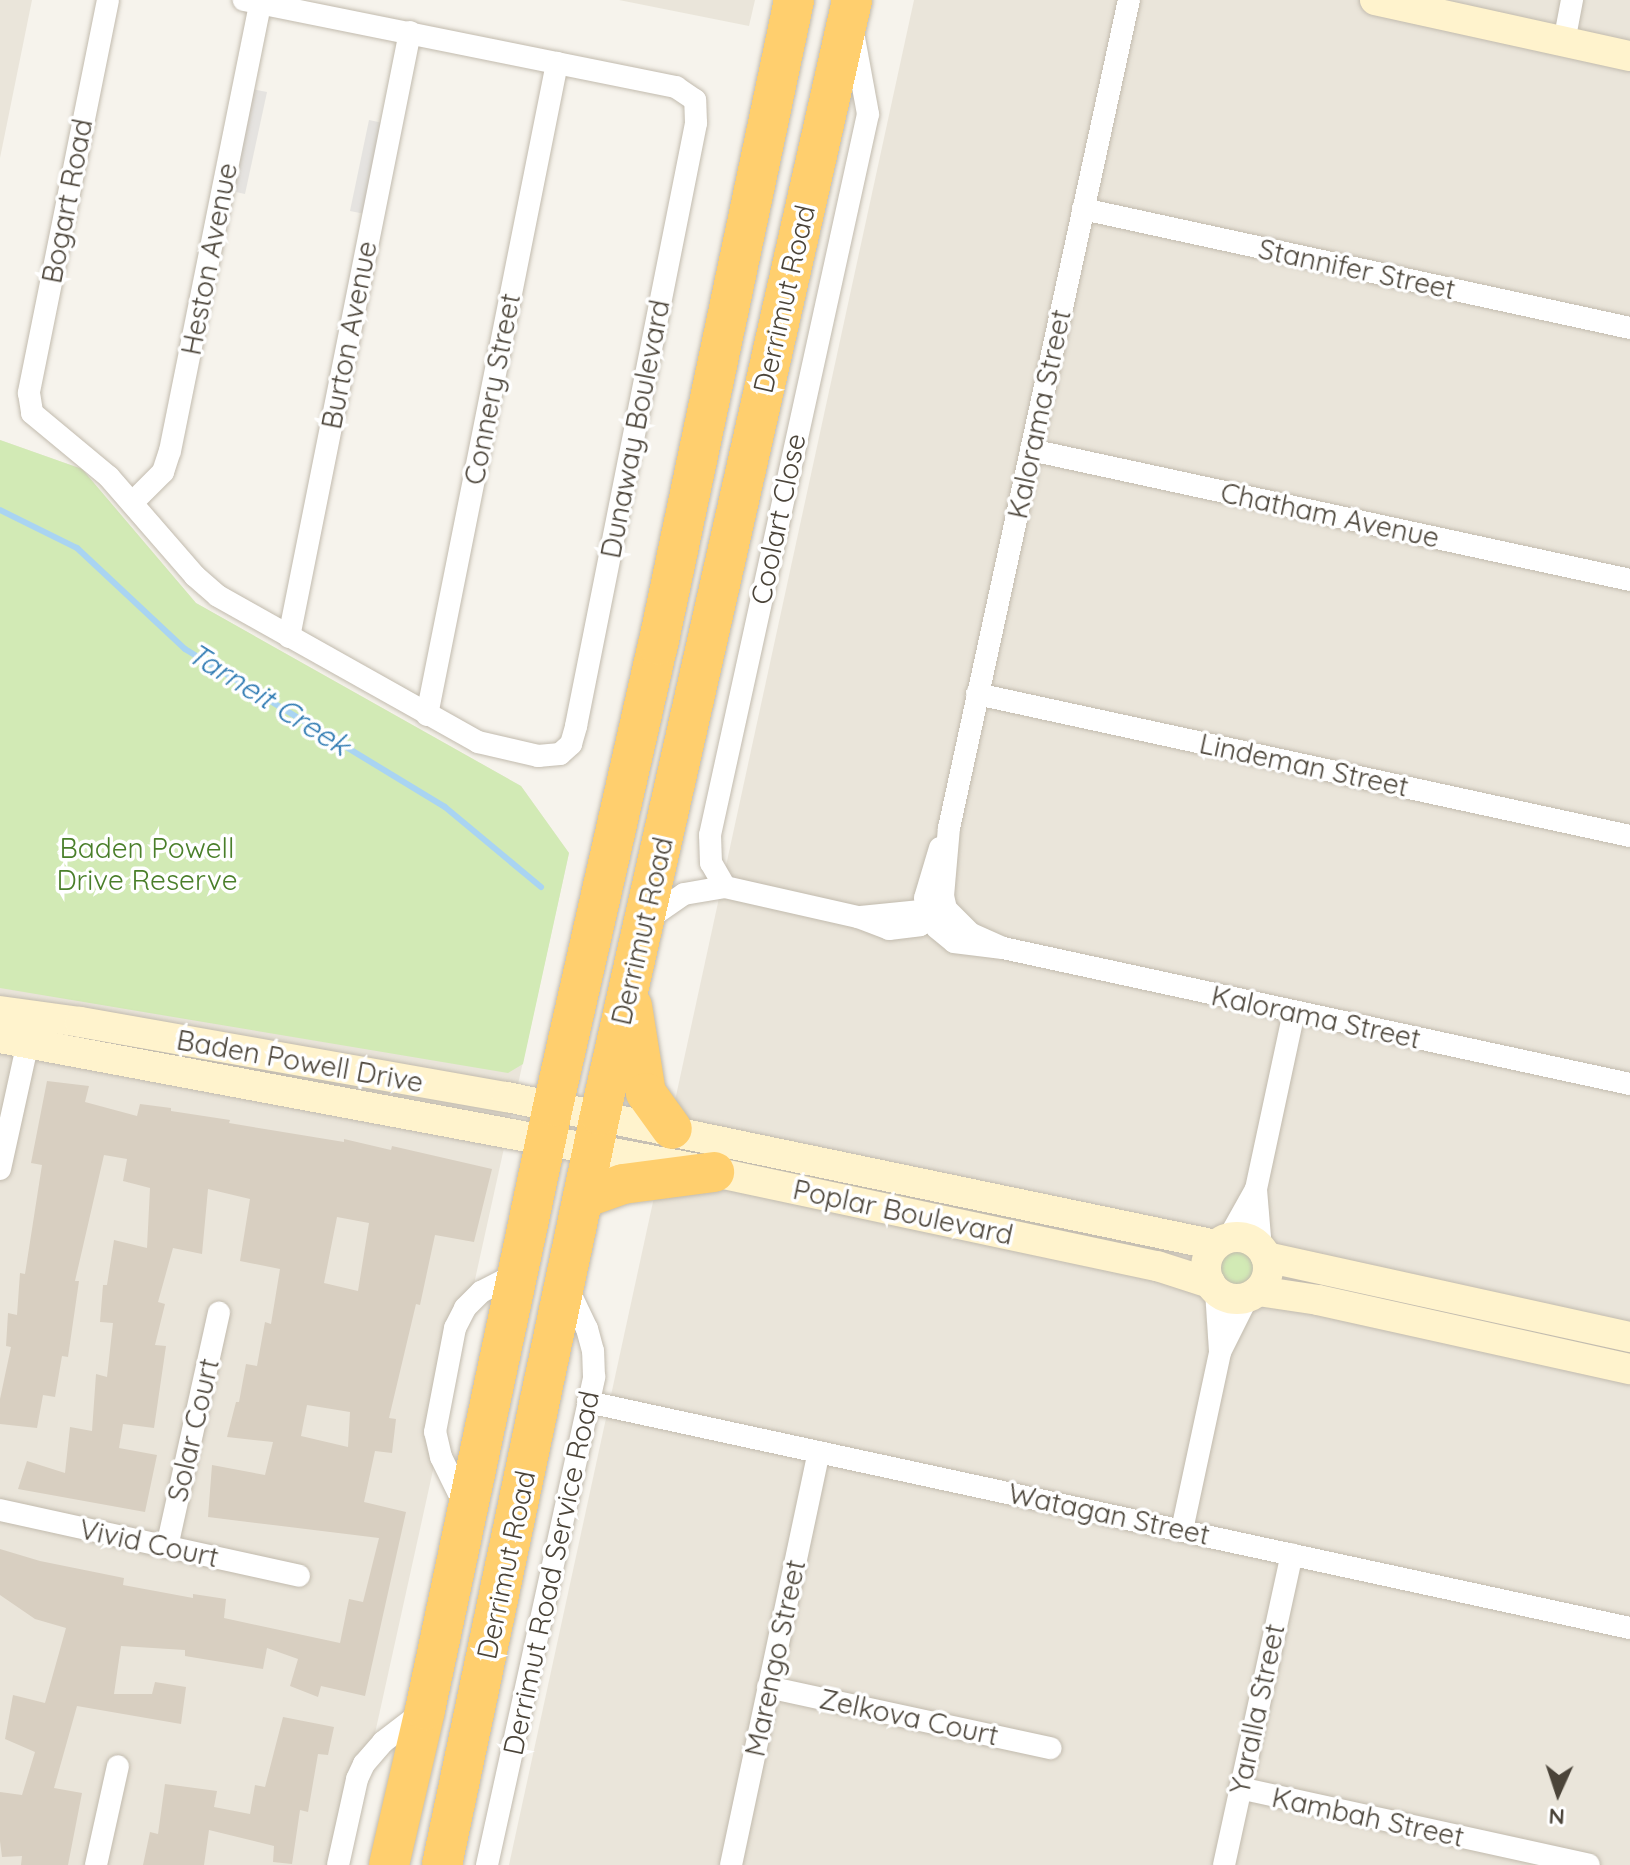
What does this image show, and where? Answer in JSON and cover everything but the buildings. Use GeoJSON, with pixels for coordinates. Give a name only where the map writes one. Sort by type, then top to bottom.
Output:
{"type":"FeatureCollection","features":[{"type":"Feature","properties":{"kind":"highway","name":"Derrimut Road"},"geometry":{"type":"LineString","coordinates":[[389,1865],[550,1123],[658,645],[794,0]]}},
{"type":"Feature","properties":{"kind":"highway","name":"Derrimut Road"},"geometry":{"type":"LineString","coordinates":[[442,1865],[629,986],[851,8]]}},
{"type":"Feature","properties":{"kind":"highway"},"geometry":{"type":"LineString","coordinates":[[629,986],[646,1093],[672,1129]]}},
{"type":"Feature","properties":{"kind":"highway"},"geometry":{"type":"LineString","coordinates":[[584,1198],[623,1184],[714,1172]]}},
{"type":"Feature","properties":{"kind":"street","name":"Bogart Road"},"geometry":{"type":"LineString","coordinates":[[108,0],[28,402],[36,417],[102,470],[132,503]]}},
{"type":"Feature","properties":{"kind":"street","name":"Kalorama Street"},"geometry":{"type":"LineString","coordinates":[[1129,0],[949,828],[943,896],[935,912],[971,934],[1003,948],[1630,1084]]}},
{"type":"Feature","properties":{"kind":"street"},"geometry":{"type":"LineString","coordinates":[[1375,0],[1630,56]]}},
{"type":"Feature","properties":{"kind":"street"},"geometry":{"type":"LineString","coordinates":[[1564,42],[1572,0]]}},
{"type":"Feature","properties":{"kind":"street"},"geometry":{"type":"LineString","coordinates":[[252,2],[346,10],[410,32],[557,63]]}},
{"type":"Feature","properties":{"kind":"street","name":"Heston Avenue"},"geometry":{"type":"LineString","coordinates":[[132,503],[163,472],[170,451],[252,2]]}},
{"type":"Feature","properties":{"kind":"street","name":"Coolart Close"},"geometry":{"type":"LineString","coordinates":[[725,887],[711,863],[710,835],[868,114],[851,8]]}},
{"type":"Feature","properties":{"kind":"street","name":"Burton Avenue"},"geometry":{"type":"LineString","coordinates":[[289,637],[410,32]]}},
{"type":"Feature","properties":{"kind":"street","name":"Dunaway Boulevard"},"geometry":{"type":"LineString","coordinates":[[427,715],[488,745],[546,757],[560,754],[571,744],[576,726],[696,123],[695,100],[676,87],[557,63]]}},
{"type":"Feature","properties":{"kind":"street","name":"Connery Street"},"geometry":{"type":"LineString","coordinates":[[427,715],[557,63]]}},
{"type":"Feature","properties":{"kind":"street","name":"Stannifer Street"},"geometry":{"type":"LineString","coordinates":[[1083,209],[1630,328]]}},
{"type":"Feature","properties":{"kind":"street","name":"Chatham Avenue"},"geometry":{"type":"LineString","coordinates":[[1031,450],[1630,580]]}},
{"type":"Feature","properties":{"kind":"street"},"geometry":{"type":"LineString","coordinates":[[132,503],[206,588],[427,715]]}},
{"type":"Feature","properties":{"kind":"street","name":"Lindeman Street"},"geometry":{"type":"LineString","coordinates":[[977,694],[1630,836]]}},
{"type":"Feature","properties":{"kind":"street"},"geometry":{"type":"LineString","coordinates":[[644,922],[684,894],[725,887],[858,917],[935,912]]}},
{"type":"Feature","properties":{"kind":"street","name":"Baden Powell Drive"},"geometry":{"type":"LineString","coordinates":[[0,1011],[21,1032],[597,1132]]}},
{"type":"Feature","properties":{"kind":"street"},"geometry":{"type":"LineString","coordinates":[[1182,1530],[1220,1352],[1252,1294],[1267,1275],[1256,1189],[1294,1012]]}},
{"type":"Feature","properties":{"kind":"street"},"geometry":{"type":"LineString","coordinates":[[0,1169],[21,1032]]}},
{"type":"Feature","properties":{"kind":"street","name":"Poplar Boulevard"},"geometry":{"type":"LineString","coordinates":[[597,1132],[672,1129],[1222,1242]]}},
{"type":"Feature","properties":{"kind":"street","name":"Poplar Boulevard"},"geometry":{"type":"LineString","coordinates":[[597,1132],[714,1172],[1157,1266],[1213,1287]]}},
{"type":"Feature","properties":{"kind":"street"},"geometry":{"type":"LineString","coordinates":[[1220,1352],[1213,1287],[1206,1263],[1256,1189]]}},
{"type":"Feature","properties":{"kind":"street"},"geometry":{"type":"LineString","coordinates":[[1222,1242],[1246,1239],[1263,1253],[1630,1337]]}},
{"type":"Feature","properties":{"kind":"street","name":"Derrimut Road Service Road"},"geometry":{"type":"LineString","coordinates":[[487,1865],[594,1377],[593,1351],[565,1284]]}},
{"type":"Feature","properties":{"kind":"street"},"geometry":{"type":"LineString","coordinates":[[1213,1287],[1231,1299],[1252,1294],[1318,1300],[1630,1369]]}},
{"type":"Feature","properties":{"kind":"street","name":"Solar Court"},"geometry":{"type":"LineString","coordinates":[[167,1547],[219,1313]]}},
{"type":"Feature","properties":{"kind":"street","name":"Watagan Street"},"geometry":{"type":"LineString","coordinates":[[588,1402],[1630,1628]]}},
{"type":"Feature","properties":{"kind":"street","name":"Marengo Street"},"geometry":{"type":"LineString","coordinates":[[731,1865],[819,1452]]}},
{"type":"Feature","properties":{"kind":"street","name":"Vivid Court"},"geometry":{"type":"LineString","coordinates":[[0,1510],[299,1576]]}},
{"type":"Feature","properties":{"kind":"street","name":"Yaralla Street"},"geometry":{"type":"LineString","coordinates":[[1224,1865],[1292,1554]]}},
{"type":"Feature","properties":{"kind":"street","name":"Zelkova Court"},"geometry":{"type":"LineString","coordinates":[[768,1687],[1050,1748]]}},
{"type":"Feature","properties":{"kind":"street"},"geometry":{"type":"LineString","coordinates":[[338,1865],[357,1779],[364,1764],[383,1742],[425,1710]]}},
{"type":"Feature","properties":{"kind":"street"},"geometry":{"type":"LineString","coordinates":[[96,1865],[118,1766]]}},
{"type":"Feature","properties":{"kind":"street","name":"Kambah Street"},"geometry":{"type":"LineString","coordinates":[[1240,1788],[1589,1865]]}},
{"type":"Feature","properties":{"kind":"shaded area"},"geometry":{"type":"Polygon","coordinates":[[[0,0],[32,0],[0,158],[0,0]]]}},
{"type":"Feature","properties":{"kind":"shaded area"},"geometry":{"type":"Polygon","coordinates":[[[619,0],[755,0],[749,26],[619,0]]]}},
{"type":"Feature","properties":{"kind":"shaded area"},"geometry":{"type":"Polygon","coordinates":[[[914,0],[1630,0],[1630,1865],[509,1865],[914,0]]]}},
{"type":"Feature","properties":{"kind":"shaded area"},"geometry":{"type":"Polygon","coordinates":[[[252,89],[267,92],[245,194],[231,191],[252,89]]]}},
{"type":"Feature","properties":{"kind":"shaded area"},"geometry":{"type":"Polygon","coordinates":[[[369,120],[383,123],[365,214],[350,211],[369,120]]]}},
{"type":"Feature","properties":{"kind":"shaded area"},"geometry":{"type":"Polygon","coordinates":[[[0,440],[82,469],[196,603],[521,786],[569,853],[346,1865],[0,1865],[0,440]]]}},
{"type":"Feature","properties":{"kind":"green space","name":"Baden Powell Drive Reserve"},"geometry":{"type":"Polygon","coordinates":[[[0,440],[82,469],[196,603],[521,786],[569,853],[523,1064],[508,1073],[0,988],[0,440]]]}},
{"type":"Feature","properties":{"kind":"green space"},"geometry":{"type":"Polygon","coordinates":[[[1239,1250],[1251,1256],[1257,1268],[1251,1280],[1239,1286],[1227,1280],[1221,1268],[1227,1256],[1239,1250]]]}},
{"type":"Feature","properties":{"kind":"waterway","name":"Tarneit Creek"},"geometry":{"type":"LineString","coordinates":[[0,510],[77,548],[185,649],[445,807],[541,887]]}}]}
